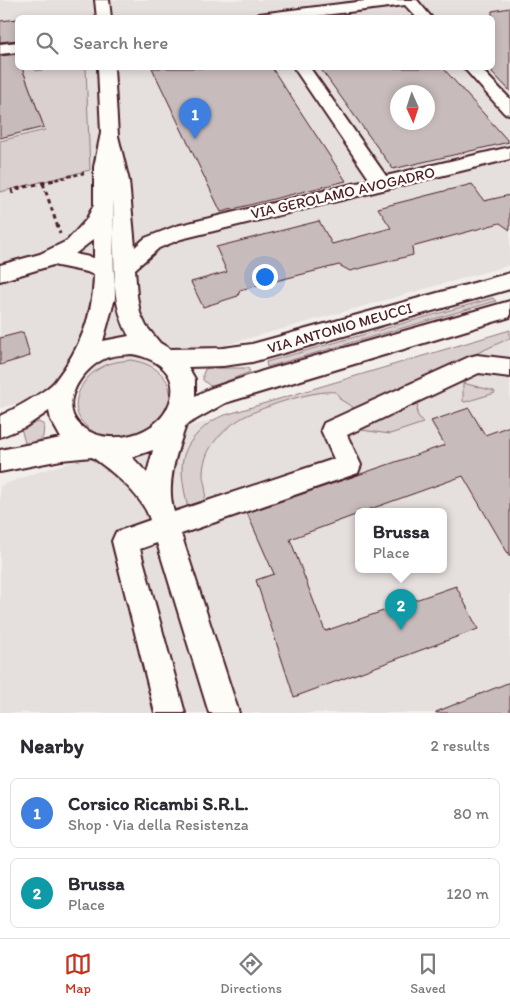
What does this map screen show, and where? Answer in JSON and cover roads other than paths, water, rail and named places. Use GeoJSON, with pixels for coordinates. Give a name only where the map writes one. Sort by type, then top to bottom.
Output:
{"type":"FeatureCollection","features":[{"type":"Feature","properties":{"kind":"street"},"geometry":{"type":"LineString","coordinates":[[102,0],[104,15]]}},
{"type":"Feature","properties":{"kind":"street"},"geometry":{"type":"LineString","coordinates":[[281,15],[409,0],[422,15]]}},
{"type":"Feature","properties":{"kind":"street"},"geometry":{"type":"LineString","coordinates":[[0,49],[15,46]]}},
{"type":"Feature","properties":{"kind":"street"},"geometry":{"type":"LineString","coordinates":[[106,70],[110,133],[119,168],[124,217],[127,296],[131,319],[136,330],[178,368],[183,380],[185,394],[182,408],[160,464],[157,481],[162,517],[224,713]]}},
{"type":"Feature","properties":{"kind":"street"},"geometry":{"type":"LineString","coordinates":[[303,70],[382,184]]}},
{"type":"Feature","properties":{"kind":"street"},"geometry":{"type":"LineString","coordinates":[[474,70],[510,108]]}},
{"type":"Feature","properties":{"kind":"street"},"geometry":{"type":"LineString","coordinates":[[81,362],[98,324],[104,298],[103,167],[110,133]]}},
{"type":"Feature","properties":{"kind":"street","name":"VIA GEROLAMO AVOGADRO"},"geometry":{"type":"LineString","coordinates":[[126,266],[152,243],[176,233],[510,153]]}},
{"type":"Feature","properties":{"kind":"street"},"geometry":{"type":"LineString","coordinates":[[0,273],[60,255],[85,238],[97,221],[104,202]]}},
{"type":"Feature","properties":{"kind":"street","name":"VIA GEROLAMO AVOGADRO"},"geometry":{"type":"LineString","coordinates":[[124,217],[136,226],[150,231],[176,233]]}},
{"type":"Feature","properties":{"kind":"street"},"geometry":{"type":"LineString","coordinates":[[60,255],[92,265],[104,271]]}},
{"type":"Feature","properties":{"kind":"street","name":"VIA ANTONIO MEUCCI"},"geometry":{"type":"LineString","coordinates":[[160,353],[223,357],[252,353],[510,281]]}},
{"type":"Feature","properties":{"kind":"street","name":"VIA ANTONIO MEUCCI"},"geometry":{"type":"LineString","coordinates":[[177,418],[217,396],[510,309]]}},
{"type":"Feature","properties":{"kind":"street"},"geometry":{"type":"LineString","coordinates":[[160,353],[132,345],[112,347],[95,353],[81,362],[69,374],[62,389],[60,404],[62,417],[68,428],[78,438],[95,446],[127,468],[162,517]]}},
{"type":"Feature","properties":{"kind":"street"},"geometry":{"type":"LineString","coordinates":[[170,713],[125,541],[162,517],[349,465],[333,430],[477,364],[510,368]]}},
{"type":"Feature","properties":{"kind":"street"},"geometry":{"type":"LineString","coordinates":[[0,427],[39,406],[62,389]]}},
{"type":"Feature","properties":{"kind":"street"},"geometry":{"type":"LineString","coordinates":[[0,461],[61,449],[95,446],[116,449],[137,446],[160,435],[177,418]]}},
{"type":"Feature","properties":{"kind":"place","name":"Corsico Ricambi S.R.L."},"geometry":{"type":"Point","coordinates":[195,139]}},
{"type":"Feature","properties":{"kind":"place","name":"Brussa"},"geometry":{"type":"Point","coordinates":[401,630]}}]}
